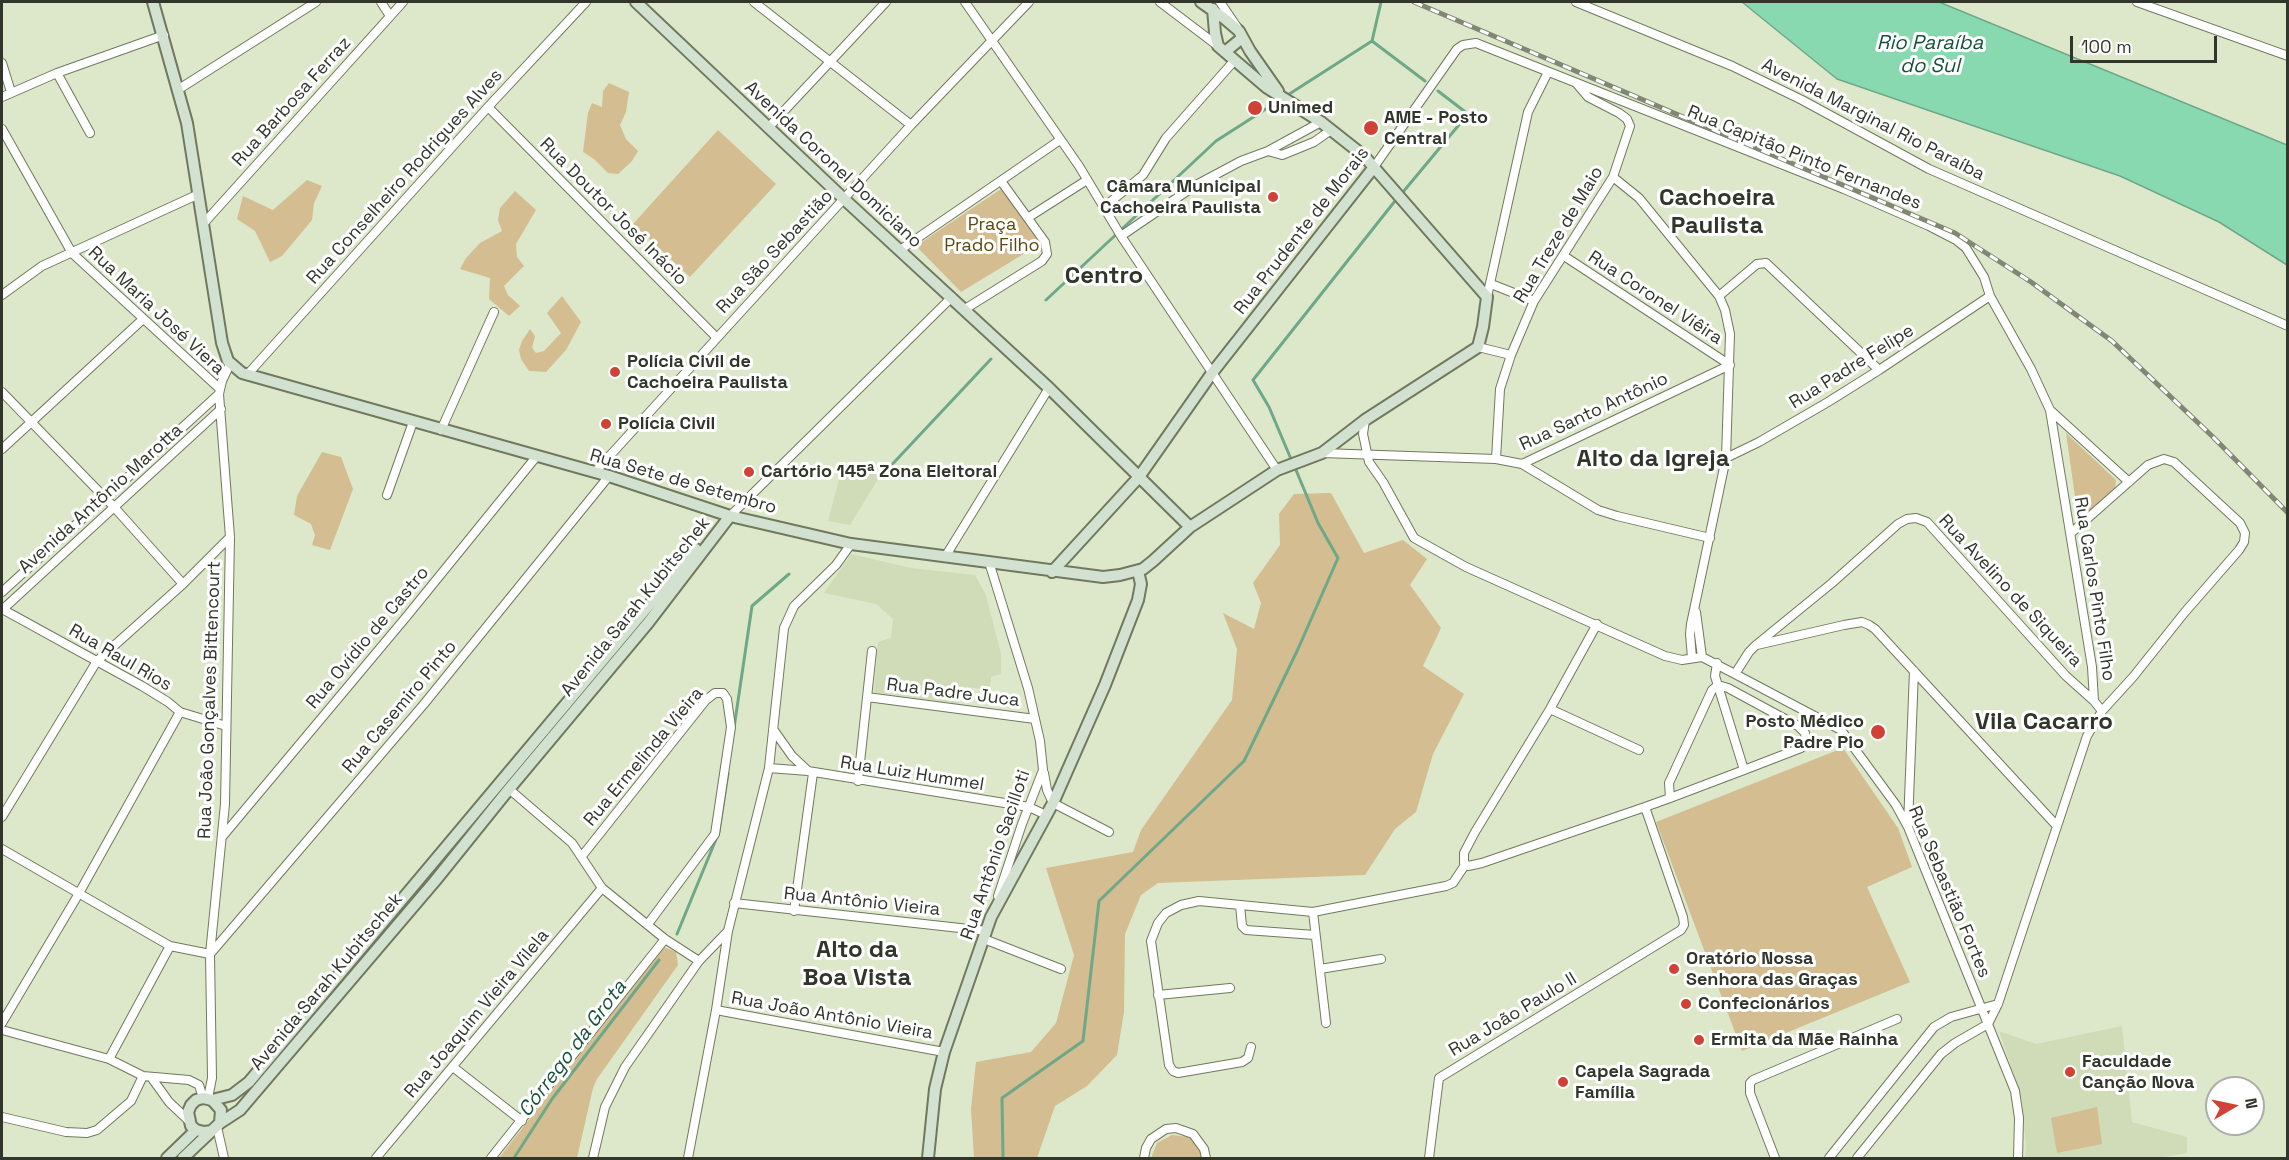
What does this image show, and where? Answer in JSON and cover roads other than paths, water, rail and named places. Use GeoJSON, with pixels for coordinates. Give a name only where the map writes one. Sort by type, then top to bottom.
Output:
{"type":"FeatureCollection","features":[{"type":"Feature","properties":{"kind":"main road"},"geometry":{"type":"LineString","coordinates":[[153,2],[179,89],[204,223],[222,343],[230,364]]}},
{"type":"Feature","properties":{"kind":"main road","name":"Avenida Coronel Domiciano"},"geometry":{"type":"LineString","coordinates":[[636,2],[844,200],[1049,388],[1190,527]]}},
{"type":"Feature","properties":{"kind":"main road"},"geometry":{"type":"LineString","coordinates":[[991,917],[1053,803],[1105,685],[1141,591],[1138,571],[1154,561],[1190,527],[1277,470],[1322,453],[1365,420],[1478,347],[1487,297],[1364,156],[1321,122],[1266,87],[1222,49],[1215,33],[1210,4]]}},
{"type":"Feature","properties":{"kind":"main road"},"geometry":{"type":"LineString","coordinates":[[1210,4],[1241,35],[1280,94]]}},
{"type":"Feature","properties":{"kind":"main road"},"geometry":{"type":"LineString","coordinates":[[1222,49],[1241,35]]}},
{"type":"Feature","properties":{"kind":"main road","name":"Rua Prudente de Morais"},"geometry":{"type":"LineString","coordinates":[[1052,572],[1139,477],[1212,373],[1374,167]]}},
{"type":"Feature","properties":{"kind":"main road","name":"Rua Sete de Setembro"},"geometry":{"type":"LineString","coordinates":[[230,364],[247,375],[609,476],[730,516],[851,544],[1103,577],[1138,571]]}},
{"type":"Feature","properties":{"kind":"main road","name":"Avenida Sarah Kubitschek"},"geometry":{"type":"LineString","coordinates":[[208,1099],[232,1095],[249,1082],[644,620],[730,516]]}},
{"type":"Feature","properties":{"kind":"main road","name":"Avenida Sarah Kubitschek"},"geometry":{"type":"LineString","coordinates":[[183,1158],[217,1127],[240,1110],[435,881],[644,620]]}},
{"type":"Feature","properties":{"kind":"main road","name":"Rua Antônio Sacilloti"},"geometry":{"type":"LineString","coordinates":[[928,1158],[935,1089],[944,1052],[991,917]]}},
{"type":"Feature","properties":{"kind":"main road"},"geometry":{"type":"LineString","coordinates":[[208,1099],[221,1110],[217,1127],[204,1132],[196,1130],[188,1119],[191,1105],[196,1100],[208,1099]]}},
{"type":"Feature","properties":{"kind":"main road"},"geometry":{"type":"LineString","coordinates":[[166,1158],[196,1130]]}},
{"type":"Feature","properties":{"kind":"street"},"geometry":{"type":"LineString","coordinates":[[179,89],[316,2]]}},
{"type":"Feature","properties":{"kind":"street"},"geometry":{"type":"LineString","coordinates":[[381,2],[390,15]]}},
{"type":"Feature","properties":{"kind":"street","name":"Rua Barbosa Ferraz"},"geometry":{"type":"LineString","coordinates":[[204,223],[403,2]]}},
{"type":"Feature","properties":{"kind":"street","name":"Rua Conselheiro Rodrigues Alves"},"geometry":{"type":"LineString","coordinates":[[247,375],[488,107],[586,2]]}},
{"type":"Feature","properties":{"kind":"street"},"geometry":{"type":"LineString","coordinates":[[754,2],[911,125]]}},
{"type":"Feature","properties":{"kind":"street"},"geometry":{"type":"LineString","coordinates":[[768,128],[885,2]]}},
{"type":"Feature","properties":{"kind":"street"},"geometry":{"type":"LineString","coordinates":[[965,2],[1087,180],[1121,236],[1277,470]]}},
{"type":"Feature","properties":{"kind":"street","name":"Rua São Sebastião"},"geometry":{"type":"LineString","coordinates":[[595,472],[911,125],[1029,2]]}},
{"type":"Feature","properties":{"kind":"street"},"geometry":{"type":"LineString","coordinates":[[1160,2],[1222,49]]}},
{"type":"Feature","properties":{"kind":"street","name":"Avenida Marginal Rio Paraíba"},"geometry":{"type":"LineString","coordinates":[[1576,2],[1732,66],[1802,100],[1929,169],[2288,326]]}},
{"type":"Feature","properties":{"kind":"street"},"geometry":{"type":"LineString","coordinates":[[2137,2],[2288,56]]}},
{"type":"Feature","properties":{"kind":"street"},"geometry":{"type":"LineString","coordinates":[[2,97],[57,73],[164,35]]}},
{"type":"Feature","properties":{"kind":"street","name":"Rua Capitão Pinto Fernandes"},"geometry":{"type":"LineString","coordinates":[[1457,49],[1463,45],[1476,43],[1844,189],[1956,240],[1966,248],[1984,277],[1990,296],[2031,369],[2050,410]]}},
{"type":"Feature","properties":{"kind":"street","name":"Rua Prudente de Morais"},"geometry":{"type":"LineString","coordinates":[[1374,167],[1457,49]]}},
{"type":"Feature","properties":{"kind":"street"},"geometry":{"type":"LineString","coordinates":[[1103,208],[1143,175],[1166,138],[1234,61]]}},
{"type":"Feature","properties":{"kind":"street"},"geometry":{"type":"LineString","coordinates":[[2,63],[11,92]]}},
{"type":"Feature","properties":{"kind":"street"},"geometry":{"type":"LineString","coordinates":[[1487,297],[1528,112],[1548,72]]}},
{"type":"Feature","properties":{"kind":"street"},"geometry":{"type":"LineString","coordinates":[[57,73],[90,133]]}},
{"type":"Feature","properties":{"kind":"street","name":"Rua Treze de Maio"},"geometry":{"type":"LineString","coordinates":[[1496,459],[1500,389],[1511,355],[1534,301],[1612,177],[1629,129],[1627,119],[1588,97],[1576,83]]}},
{"type":"Feature","properties":{"kind":"street","name":"Rua Doutor José Inácio"},"geometry":{"type":"LineString","coordinates":[[488,107],[717,338]]}},
{"type":"Feature","properties":{"kind":"street"},"geometry":{"type":"LineString","coordinates":[[1121,236],[1196,185],[1241,161],[1268,151],[1321,122]]}},
{"type":"Feature","properties":{"kind":"street","name":"Rua Maria José Viera"},"geometry":{"type":"LineString","coordinates":[[2,129],[72,253],[219,392]]}},
{"type":"Feature","properties":{"kind":"street"},"geometry":{"type":"LineString","coordinates":[[1268,151],[1277,155],[1286,154],[1314,142],[1331,130]]}},
{"type":"Feature","properties":{"kind":"street"},"geometry":{"type":"LineString","coordinates":[[900,250],[1060,140]]}},
{"type":"Feature","properties":{"kind":"street"},"geometry":{"type":"LineString","coordinates":[[1612,177],[1639,198],[1719,296],[1725,310],[1730,334],[1726,458],[1695,604],[1690,634],[1692,658]]}},
{"type":"Feature","properties":{"kind":"street"},"geometry":{"type":"LineString","coordinates":[[1029,218],[1087,180]]}},
{"type":"Feature","properties":{"kind":"street"},"geometry":{"type":"LineString","coordinates":[[965,309],[1045,258],[1047,248],[1045,242],[1001,181]]}},
{"type":"Feature","properties":{"kind":"street"},"geometry":{"type":"LineString","coordinates":[[2,295],[42,266],[199,194]]}},
{"type":"Feature","properties":{"kind":"street","name":"Rua Coronel Viêira"},"geometry":{"type":"LineString","coordinates":[[1564,256],[1730,365]]}},
{"type":"Feature","properties":{"kind":"street"},"geometry":{"type":"LineString","coordinates":[[1719,296],[1757,264],[1766,263],[1879,370]]}},
{"type":"Feature","properties":{"kind":"street"},"geometry":{"type":"LineString","coordinates":[[1491,284],[1534,301]]}},
{"type":"Feature","properties":{"kind":"street","name":"Rua Padre Felipe"},"geometry":{"type":"LineString","coordinates":[[1726,458],[1759,442],[1879,370],[1990,296]]}},
{"type":"Feature","properties":{"kind":"street"},"geometry":{"type":"LineString","coordinates":[[730,516],[952,297]]}},
{"type":"Feature","properties":{"kind":"street"},"geometry":{"type":"LineString","coordinates":[[441,430],[494,312]]}},
{"type":"Feature","properties":{"kind":"street"},"geometry":{"type":"LineString","coordinates":[[2,449],[142,320]]}},
{"type":"Feature","properties":{"kind":"street"},"geometry":{"type":"LineString","coordinates":[[1478,347],[1511,355]]}},
{"type":"Feature","properties":{"kind":"street"},"geometry":{"type":"LineString","coordinates":[[219,392],[230,364]]}},
{"type":"Feature","properties":{"kind":"street","name":"Rua Santo Antônio"},"geometry":{"type":"LineString","coordinates":[[1322,453],[1496,459],[1522,464],[1730,365]]}},
{"type":"Feature","properties":{"kind":"street"},"geometry":{"type":"LineString","coordinates":[[945,557],[1049,388]]}},
{"type":"Feature","properties":{"kind":"street"},"geometry":{"type":"LineString","coordinates":[[2,392],[114,507],[183,584]]}},
{"type":"Feature","properties":{"kind":"street","name":"Rua João Gonçalves Bittencourt"},"geometry":{"type":"LineString","coordinates":[[208,1099],[212,1078],[210,954],[225,804],[230,537],[219,392]]}},
{"type":"Feature","properties":{"kind":"street","name":"Avenida Antônio Marotta"},"geometry":{"type":"LineString","coordinates":[[2,592],[219,392]]}},
{"type":"Feature","properties":{"kind":"street","name":"Avenida Antônio Marotta"},"geometry":{"type":"LineString","coordinates":[[2,610],[221,409]]}},
{"type":"Feature","properties":{"kind":"street"},"geometry":{"type":"LineString","coordinates":[[2050,410],[2129,482]]}},
{"type":"Feature","properties":{"kind":"street","name":"Rua Carlos Pinto Filho"},"geometry":{"type":"LineString","coordinates":[[2050,410],[2094,683],[2094,701],[2102,711]]}},
{"type":"Feature","properties":{"kind":"street"},"geometry":{"type":"LineString","coordinates":[[1365,420],[1363,434],[1365,454],[1414,538],[1466,567],[1665,656],[1682,660],[1702,657],[1695,604]]}},
{"type":"Feature","properties":{"kind":"street"},"geometry":{"type":"LineString","coordinates":[[387,495],[413,423]]}},
{"type":"Feature","properties":{"kind":"street","name":"Rua Ovídio de Castro"},"geometry":{"type":"LineString","coordinates":[[222,837],[407,616],[536,457]]}},
{"type":"Feature","properties":{"kind":"street"},"geometry":{"type":"LineString","coordinates":[[1857,1158],[1941,1054],[1988,1024],[1998,1004],[2086,736],[2102,711],[2133,677],[2244,542],[2245,534],[2240,523],[2174,462],[2164,459],[2148,465],[2071,533]]}},
{"type":"Feature","properties":{"kind":"street"},"geometry":{"type":"LineString","coordinates":[[1522,464],[1598,510],[1710,538]]}},
{"type":"Feature","properties":{"kind":"street","name":"Rua Casemiro Pinto"},"geometry":{"type":"LineString","coordinates":[[210,954],[424,704],[609,476]]}},
{"type":"Feature","properties":{"kind":"street","name":"Rua Avelino de Siqueira"},"geometry":{"type":"LineString","coordinates":[[1756,645],[1832,583],[1898,524],[1907,519],[1916,518],[1927,522],[2066,676],[2094,701]]}},
{"type":"Feature","properties":{"kind":"street"},"geometry":{"type":"LineString","coordinates":[[2,817],[97,661],[183,584],[230,537]]}},
{"type":"Feature","properties":{"kind":"street"},"geometry":{"type":"LineString","coordinates":[[688,1158],[716,1010],[728,931],[769,768],[782,644],[789,616],[801,597],[836,565],[851,544]]}},
{"type":"Feature","properties":{"kind":"street","name":"Rua Antônio Sacilloti"},"geometry":{"type":"LineString","coordinates":[[989,562],[1026,679],[1043,770],[991,917]]}},
{"type":"Feature","properties":{"kind":"street","name":"Rua Raul Rios"},"geometry":{"type":"LineString","coordinates":[[2,610],[97,661],[168,702],[180,712],[226,726]]}},
{"type":"Feature","properties":{"kind":"street"},"geometry":{"type":"LineString","coordinates":[[1735,674],[1749,651],[1756,645],[1862,622],[1875,629],[2056,825]]}},
{"type":"Feature","properties":{"kind":"street"},"geometry":{"type":"LineString","coordinates":[[1251,1047],[1248,1058],[1242,1062],[1179,1073],[1173,1071],[1169,1065],[1151,940],[1158,923],[1166,913],[1181,905],[1199,901],[1313,912],[1446,886],[1453,882],[1465,865],[1464,854],[1475,832],[1550,709],[1597,624]]}},
{"type":"Feature","properties":{"kind":"street"},"geometry":{"type":"LineString","coordinates":[[858,781],[872,651]]}},
{"type":"Feature","properties":{"kind":"street","name":"Rua Sebastião Fortes"},"geometry":{"type":"LineString","coordinates":[[1702,657],[1841,730],[1882,784],[1908,827],[2018,1104],[2018,1158]]}},
{"type":"Feature","properties":{"kind":"street"},"geometry":{"type":"LineString","coordinates":[[1717,663],[1715,676],[1744,770]]}},
{"type":"Feature","properties":{"kind":"street"},"geometry":{"type":"LineString","coordinates":[[1908,827],[1914,671]]}},
{"type":"Feature","properties":{"kind":"street"},"geometry":{"type":"LineString","coordinates":[[1465,865],[1482,863],[1670,798],[1801,748],[1806,741],[1805,733],[1798,726],[1728,688],[1718,685]]}},
{"type":"Feature","properties":{"kind":"street"},"geometry":{"type":"LineString","coordinates":[[1670,798],[1669,783],[1712,690],[1718,685]]}},
{"type":"Feature","properties":{"kind":"street","name":"Rua Ermelinda Vieira"},"geometry":{"type":"LineString","coordinates":[[582,856],[706,700],[715,693],[721,692],[725,695],[732,727],[715,834],[648,924]]}},
{"type":"Feature","properties":{"kind":"street","name":"Rua Padre Juca"},"geometry":{"type":"LineString","coordinates":[[867,698],[1035,719]]}},
{"type":"Feature","properties":{"kind":"street"},"geometry":{"type":"LineString","coordinates":[[1550,709],[1639,750]]}},
{"type":"Feature","properties":{"kind":"street"},"geometry":{"type":"LineString","coordinates":[[2,1023],[78,895],[180,712]]}},
{"type":"Feature","properties":{"kind":"street"},"geometry":{"type":"LineString","coordinates":[[773,729],[792,756],[810,772],[794,910]]}},
{"type":"Feature","properties":{"kind":"street","name":"Rua Luiz Hummel"},"geometry":{"type":"LineString","coordinates":[[769,768],[810,772],[1029,807],[1046,815]]}},
{"type":"Feature","properties":{"kind":"street"},"geometry":{"type":"LineString","coordinates":[[1043,770],[1046,787],[1053,803],[1109,832]]}},
{"type":"Feature","properties":{"kind":"street"},"geometry":{"type":"LineString","coordinates":[[509,789],[572,843],[602,888],[665,939],[699,962]]}},
{"type":"Feature","properties":{"kind":"street","name":"Rua João Paulo II"},"geometry":{"type":"LineString","coordinates":[[1429,1158],[1440,1078],[1539,1016],[1679,934],[1684,925],[1683,918],[1644,807]]}},
{"type":"Feature","properties":{"kind":"street"},"geometry":{"type":"LineString","coordinates":[[2,849],[78,895],[170,946],[210,954]]}},
{"type":"Feature","properties":{"kind":"street","name":"Rua Joaquim Vieira Vilela"},"geometry":{"type":"LineString","coordinates":[[376,1158],[602,888]]}},
{"type":"Feature","properties":{"kind":"street","name":"Rua Antônio Vieira"},"geometry":{"type":"LineString","coordinates":[[734,903],[986,935],[1061,969]]}},
{"type":"Feature","properties":{"kind":"street"},"geometry":{"type":"LineString","coordinates":[[1240,905],[1242,926],[1246,930],[1315,934]]}},
{"type":"Feature","properties":{"kind":"street"},"geometry":{"type":"LineString","coordinates":[[1313,912],[1326,1023]]}},
{"type":"Feature","properties":{"kind":"street"},"geometry":{"type":"LineString","coordinates":[[593,1158],[605,1107],[625,1067],[699,962],[728,931]]}},
{"type":"Feature","properties":{"kind":"street"},"geometry":{"type":"LineString","coordinates":[[491,1158],[665,939]]}},
{"type":"Feature","properties":{"kind":"street"},"geometry":{"type":"LineString","coordinates":[[109,1059],[170,946]]}},
{"type":"Feature","properties":{"kind":"street"},"geometry":{"type":"LineString","coordinates":[[1320,969],[1382,959]]}},
{"type":"Feature","properties":{"kind":"street"},"geometry":{"type":"LineString","coordinates":[[1158,995],[1230,988]]}},
{"type":"Feature","properties":{"kind":"street"},"geometry":{"type":"LineString","coordinates":[[1829,1158],[1934,1028],[1951,1017],[1998,1004]]}},
{"type":"Feature","properties":{"kind":"street","name":"Rua João Antônio Vieira"},"geometry":{"type":"LineString","coordinates":[[716,1010],[944,1052]]}},
{"type":"Feature","properties":{"kind":"street"},"geometry":{"type":"LineString","coordinates":[[1775,1158],[1750,1093],[1750,1083],[1898,1019]]}},
{"type":"Feature","properties":{"kind":"street"},"geometry":{"type":"LineString","coordinates":[[2,1030],[109,1059],[147,1076],[193,1082],[208,1099]]}},
{"type":"Feature","properties":{"kind":"street"},"geometry":{"type":"LineString","coordinates":[[453,1067],[522,1121]]}},
{"type":"Feature","properties":{"kind":"street"},"geometry":{"type":"LineString","coordinates":[[2,1117],[66,1132],[87,1133],[97,1130],[131,1101],[147,1076]]}},
{"type":"Feature","properties":{"kind":"street"},"geometry":{"type":"LineString","coordinates":[[147,1076],[188,1119]]}},
{"type":"Feature","properties":{"kind":"street"},"geometry":{"type":"LineString","coordinates":[[217,1127],[224,1158]]}},
{"type":"Feature","properties":{"kind":"street"},"geometry":{"type":"LineString","coordinates":[[1144,1158],[1151,1139],[1166,1129],[1176,1128],[1193,1134],[1204,1149],[1206,1158]]}},
{"type":"Feature","properties":{"kind":"water","name":"Rio Paraíba do Sul"},"geometry":{"type":"Polygon","coordinates":[[[1742,2],[1939,2],[2287,145],[2287,265],[2219,222],[2120,176],[1837,79],[1742,2]]]}},
{"type":"Feature","properties":{"kind":"waterway"},"geometry":{"type":"LineString","coordinates":[[1046,300],[1216,141],[1372,41],[1381,2]]}},
{"type":"Feature","properties":{"kind":"waterway"},"geometry":{"type":"LineString","coordinates":[[1372,41],[1425,81]]}},
{"type":"Feature","properties":{"kind":"waterway"},"geometry":{"type":"LineString","coordinates":[[1403,192],[1468,114],[1438,91]]}},
{"type":"Feature","properties":{"kind":"waterway"},"geometry":{"type":"LineString","coordinates":[[1291,459],[1269,407],[1253,380],[1395,201]]}},
{"type":"Feature","properties":{"kind":"waterway"},"geometry":{"type":"LineString","coordinates":[[885,472],[991,359]]}},
{"type":"Feature","properties":{"kind":"waterway"},"geometry":{"type":"LineString","coordinates":[[1003,1158],[1002,1098],[1083,1041],[1099,901],[1244,761],[1298,649],[1338,558],[1318,523],[1296,470]]}},
{"type":"Feature","properties":{"kind":"waterway"},"geometry":{"type":"LineString","coordinates":[[734,728],[752,606],[789,574]]}},
{"type":"Feature","properties":{"kind":"waterway"},"geometry":{"type":"LineString","coordinates":[[677,934],[719,832],[728,773]]}},
{"type":"Feature","properties":{"kind":"waterway","name":"Córrego da Grota"},"geometry":{"type":"LineString","coordinates":[[514,1158],[552,1099],[659,960]]}},
{"type":"Feature","properties":{"kind":"railway"},"geometry":{"type":"LineString","coordinates":[[1414,2],[1955,233],[2031,282],[2112,341],[2213,437],[2288,513]]}},
{"type":"Feature","properties":{"kind":"place","name":"Unimed"},"geometry":{"type":"Point","coordinates":[1255,108]}},
{"type":"Feature","properties":{"kind":"place","name":"AME - Posto Central"},"geometry":{"type":"Point","coordinates":[1371,128]}},
{"type":"Feature","properties":{"kind":"place","name":"Câmara Municipal Cachoeira Paulista"},"geometry":{"type":"Point","coordinates":[1273,197]}},
{"type":"Feature","properties":{"kind":"place","name":"Polícia Civil de Cachoeira Paulista"},"geometry":{"type":"Point","coordinates":[615,372]}},
{"type":"Feature","properties":{"kind":"place","name":"Polícia Civil"},"geometry":{"type":"Point","coordinates":[606,424]}},
{"type":"Feature","properties":{"kind":"place","name":"Cartório 145ª Zona Eleitoral"},"geometry":{"type":"Point","coordinates":[749,472]}},
{"type":"Feature","properties":{"kind":"place","name":"Posto Médico Padre Pio"},"geometry":{"type":"Point","coordinates":[1878,732]}},
{"type":"Feature","properties":{"kind":"place","name":"Oratório Nossa Senhora das Graças"},"geometry":{"type":"Point","coordinates":[1674,969]}},
{"type":"Feature","properties":{"kind":"place","name":"Confecionários"},"geometry":{"type":"Point","coordinates":[1686,1004]}},
{"type":"Feature","properties":{"kind":"place","name":"Ermita da Mãe Rainha"},"geometry":{"type":"Point","coordinates":[1699,1040]}},
{"type":"Feature","properties":{"kind":"place","name":"Faculdade Canção Nova"},"geometry":{"type":"Point","coordinates":[2070,1072]}},
{"type":"Feature","properties":{"kind":"place","name":"Capela Sagrada Família"},"geometry":{"type":"Point","coordinates":[1563,1082]}},
{"type":"Feature","properties":{"kind":"district","name":"Cachoeira Paulista"},"geometry":{"type":"Point","coordinates":[1717,212]}},
{"type":"Feature","properties":{"kind":"district","name":"Centro"},"geometry":{"type":"Point","coordinates":[1104,276]}},
{"type":"Feature","properties":{"kind":"district","name":"Alto da Igreja"},"geometry":{"type":"Point","coordinates":[1653,459]}},
{"type":"Feature","properties":{"kind":"district","name":"Vila Cacarro"},"geometry":{"type":"Point","coordinates":[2044,722]}},
{"type":"Feature","properties":{"kind":"district","name":"Alto da Boa Vista"},"geometry":{"type":"Point","coordinates":[857,964]}},
{"type":"Feature","properties":{"kind":"park label","name":"Praça Prado Filho"},"geometry":{"type":"Point","coordinates":[992,235]}}]}
